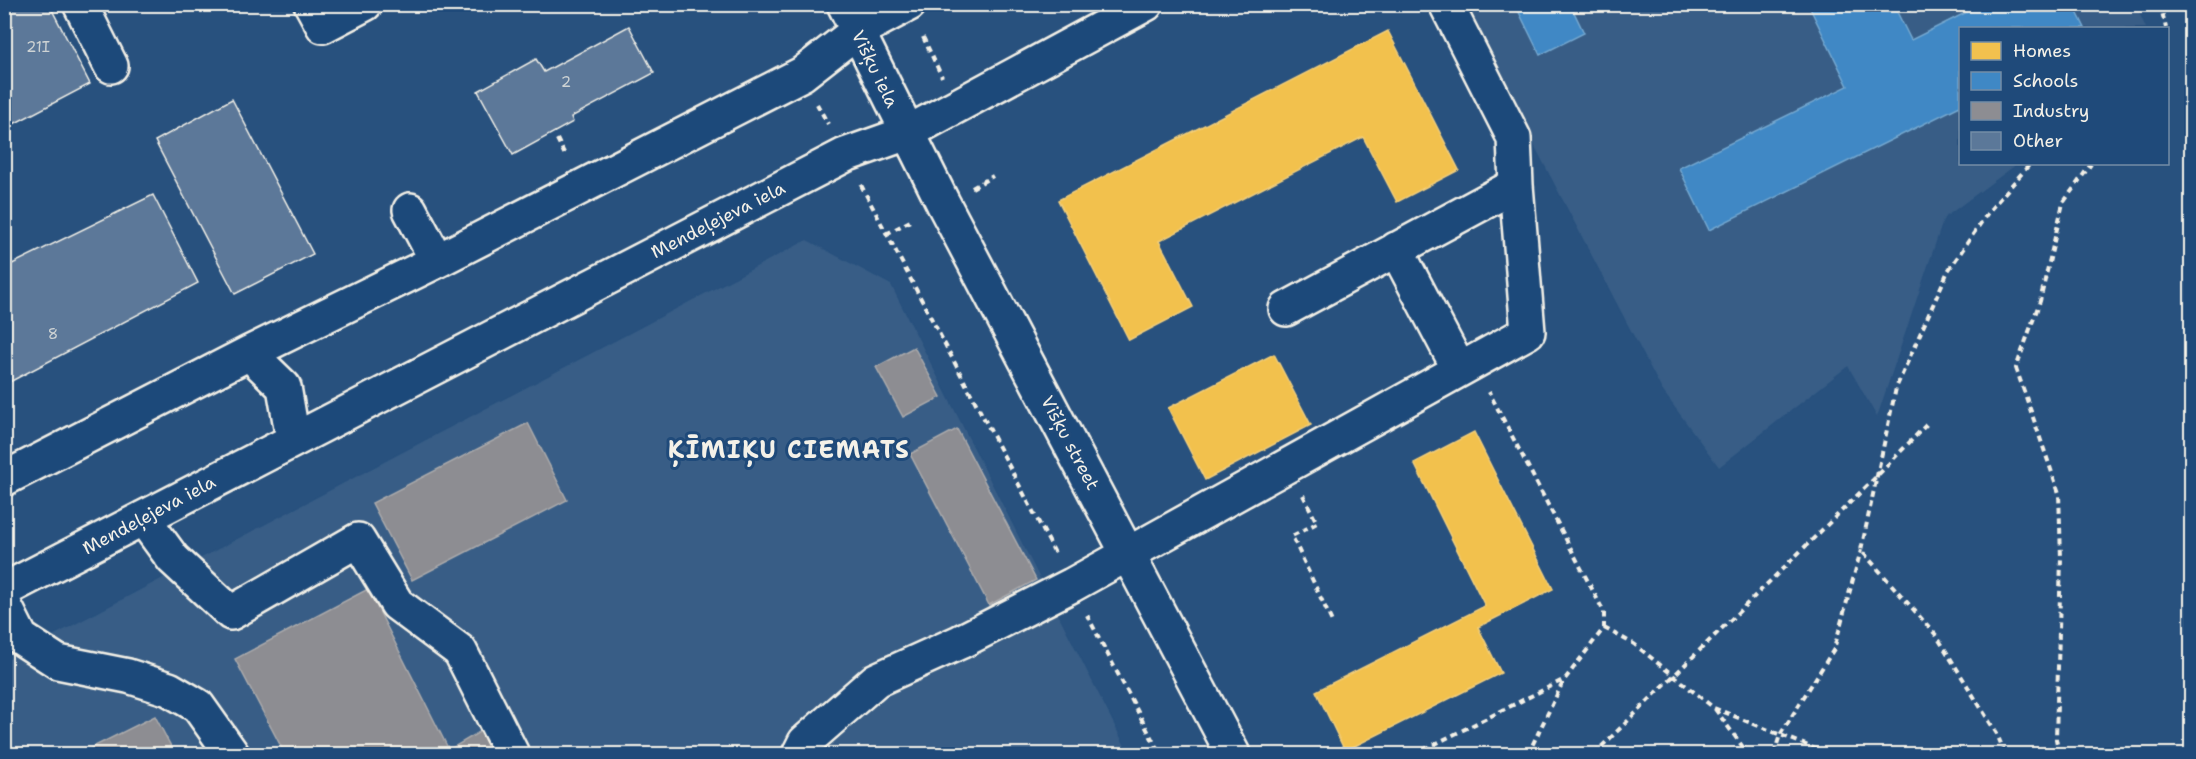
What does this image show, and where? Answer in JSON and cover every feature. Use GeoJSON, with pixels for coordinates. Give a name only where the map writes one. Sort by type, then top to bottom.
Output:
{"type":"FeatureCollection","features":[{"type":"Feature","properties":{"kind":"street"},"geometry":{"type":"LineString","coordinates":[[80,4],[111,66]]}},
{"type":"Feature","properties":{"kind":"street"},"geometry":{"type":"LineString","coordinates":[[311,4],[323,26],[365,4]]}},
{"type":"Feature","properties":{"kind":"street"},"geometry":{"type":"LineString","coordinates":[[4,479],[802,74],[850,18],[909,4]]}},
{"type":"Feature","properties":{"kind":"street","name":"Mendeļejeva iela"},"geometry":{"type":"LineString","coordinates":[[4,590],[845,155],[907,132],[1146,4]]}},
{"type":"Feature","properties":{"kind":"street"},"geometry":{"type":"LineString","coordinates":[[799,754],[805,742],[876,680],[960,642],[1072,585],[1528,332],[1514,138],[1446,4]]}},
{"type":"Feature","properties":{"kind":"street","name":"Višķu iela"},"geometry":{"type":"LineString","coordinates":[[850,18],[907,132]]}},
{"type":"Feature","properties":{"kind":"street","name":"Višķu street"},"geometry":{"type":"LineString","coordinates":[[907,132],[1233,754]]}},
{"type":"Feature","properties":{"kind":"street"},"geometry":{"type":"LineString","coordinates":[[1286,309],[1516,185]]}},
{"type":"Feature","properties":{"kind":"street"},"geometry":{"type":"LineString","coordinates":[[410,210],[437,261]]}},
{"type":"Feature","properties":{"kind":"street"},"geometry":{"type":"LineString","coordinates":[[1396,249],[1466,365]]}},
{"type":"Feature","properties":{"kind":"street"},"geometry":{"type":"LineString","coordinates":[[249,353],[284,387],[293,439]]}},
{"type":"Feature","properties":{"kind":"street"},"geometry":{"type":"LineString","coordinates":[[143,518],[173,559],[231,613],[358,540],[397,604],[460,651],[512,754]]}},
{"type":"Feature","properties":{"kind":"street"},"geometry":{"type":"LineString","coordinates":[[4,604],[21,638],[58,662],[128,676],[169,689],[198,706],[232,754]]}},
{"type":"Feature","properties":{"kind":"path"},"geometry":{"type":"LineString","coordinates":[[796,4],[800,12]]}},
{"type":"Feature","properties":{"kind":"path"},"geometry":{"type":"LineString","coordinates":[[2160,4],[2166,27]]}},
{"type":"Feature","properties":{"kind":"path"},"geometry":{"type":"LineString","coordinates":[[922,36],[946,85]]}},
{"type":"Feature","properties":{"kind":"path"},"geometry":{"type":"LineString","coordinates":[[812,94],[833,132]]}},
{"type":"Feature","properties":{"kind":"path"},"geometry":{"type":"LineString","coordinates":[[557,139],[566,159]]}},
{"type":"Feature","properties":{"kind":"path"},"geometry":{"type":"LineString","coordinates":[[1774,754],[1780,735],[1833,649],[1860,550],[1896,388],[1948,271],[1989,211],[2029,165]]}},
{"type":"Feature","properties":{"kind":"path"},"geometry":{"type":"LineString","coordinates":[[2059,754],[2056,739],[2061,558],[2059,494],[2016,368],[2040,301],[2062,203],[2090,165]]}},
{"type":"Feature","properties":{"kind":"path"},"geometry":{"type":"LineString","coordinates":[[856,176],[1160,754]]}},
{"type":"Feature","properties":{"kind":"path"},"geometry":{"type":"LineString","coordinates":[[968,190],[993,176]]}},
{"type":"Feature","properties":{"kind":"path"},"geometry":{"type":"LineString","coordinates":[[886,234],[918,217]]}},
{"type":"Feature","properties":{"kind":"path"},"geometry":{"type":"LineString","coordinates":[[1466,365],[1604,612],[1604,628],[1565,679],[1528,754]]}},
{"type":"Feature","properties":{"kind":"path"},"geometry":{"type":"LineString","coordinates":[[1594,754],[1929,422]]}},
{"type":"Feature","properties":{"kind":"path"},"geometry":{"type":"LineString","coordinates":[[1288,464],[1317,523],[1292,536],[1333,624]]}},
{"type":"Feature","properties":{"kind":"path"},"geometry":{"type":"LineString","coordinates":[[1860,550],[1936,635],[1997,734],[2005,754]]}},
{"type":"Feature","properties":{"kind":"path"},"geometry":{"type":"LineString","coordinates":[[1604,628],[1634,644],[1714,708],[1748,754]]}},
{"type":"Feature","properties":{"kind":"path"},"geometry":{"type":"LineString","coordinates":[[1415,754],[1565,679]]}},
{"type":"Feature","properties":{"kind":"path"},"geometry":{"type":"LineString","coordinates":[[1714,708],[1828,754]]}},
{"type":"Feature","properties":{"kind":"shaded area"},"geometry":{"type":"Polygon","coordinates":[[[2135,4],[2146,27],[1959,27],[1959,165],[2016,165],[1944,218],[1877,417],[1848,366],[1719,467],[1662,390],[1461,5],[2135,4]]]}},
{"type":"Feature","properties":{"kind":"shaded area"},"geometry":{"type":"Polygon","coordinates":[[[807,240],[891,285],[1129,754],[5,754],[5,661],[807,240]]]}},
{"type":"Feature","properties":{"kind":"building: Homes"},"geometry":{"type":"Polygon","coordinates":[[[1388,31],[1459,170],[1397,202],[1363,137],[1159,241],[1193,307],[1129,340],[1058,200],[1388,31]]]}},
{"type":"Feature","properties":{"kind":"building: Homes"},"geometry":{"type":"Polygon","coordinates":[[[1274,354],[1311,425],[1205,480],[1168,408],[1274,354]]]}},
{"type":"Feature","properties":{"kind":"building: Homes"},"geometry":{"type":"Polygon","coordinates":[[[1474,432],[1553,589],[1478,627],[1501,673],[1345,751],[1316,691],[1485,606],[1414,463],[1474,432]]]}},
{"type":"Feature","properties":{"kind":"building: Schools"},"geometry":{"type":"Polygon","coordinates":[[[1515,4],[1570,4],[1584,33],[1540,55],[1515,4]]]}},
{"type":"Feature","properties":{"kind":"building: Schools"},"geometry":{"type":"Polygon","coordinates":[[[1808,4],[1893,4],[1911,40],[1983,4],[2073,4],[2084,27],[1959,27],[1959,106],[1709,230],[1679,168],[1848,86],[1808,4]]]}},
{"type":"Feature","properties":{"kind":"building: Industry"},"geometry":{"type":"Polygon","coordinates":[[[914,347],[941,397],[903,417],[876,367],[914,347]]]}},
{"type":"Feature","properties":{"kind":"building: Industry"},"geometry":{"type":"Polygon","coordinates":[[[528,423],[567,500],[412,580],[372,503],[528,423]]]}},
{"type":"Feature","properties":{"kind":"building: Industry"},"geometry":{"type":"Polygon","coordinates":[[[957,429],[1036,580],[989,605],[910,454],[957,429]]]}},
{"type":"Feature","properties":{"kind":"building: Industry"},"geometry":{"type":"Polygon","coordinates":[[[368,589],[449,750],[481,731],[494,754],[285,754],[235,659],[368,589]]]}},
{"type":"Feature","properties":{"kind":"building: Industry"},"geometry":{"type":"Polygon","coordinates":[[[155,716],[175,754],[79,754],[155,716]]]}},
{"type":"Feature","properties":{"kind":"building: Other"},"geometry":{"type":"Polygon","coordinates":[[[15,4],[49,4],[90,84],[4,129],[4,10],[15,4]]]}},
{"type":"Feature","properties":{"kind":"building: Other"},"geometry":{"type":"Polygon","coordinates":[[[629,26],[654,73],[571,117],[573,122],[513,155],[478,91],[536,59],[544,72],[629,26]]]}},
{"type":"Feature","properties":{"kind":"building: Other"},"geometry":{"type":"Polygon","coordinates":[[[232,99],[313,254],[235,294],[155,141],[232,99]]]}},
{"type":"Feature","properties":{"kind":"building: Other"},"geometry":{"type":"Polygon","coordinates":[[[153,195],[198,283],[4,385],[4,268],[153,195]]]}},
{"type":"Feature","properties":{"kind":"district","name":"ĶĪMIĶU CIEMATS"},"geometry":{"type":"Point","coordinates":[789,450]}}]}
